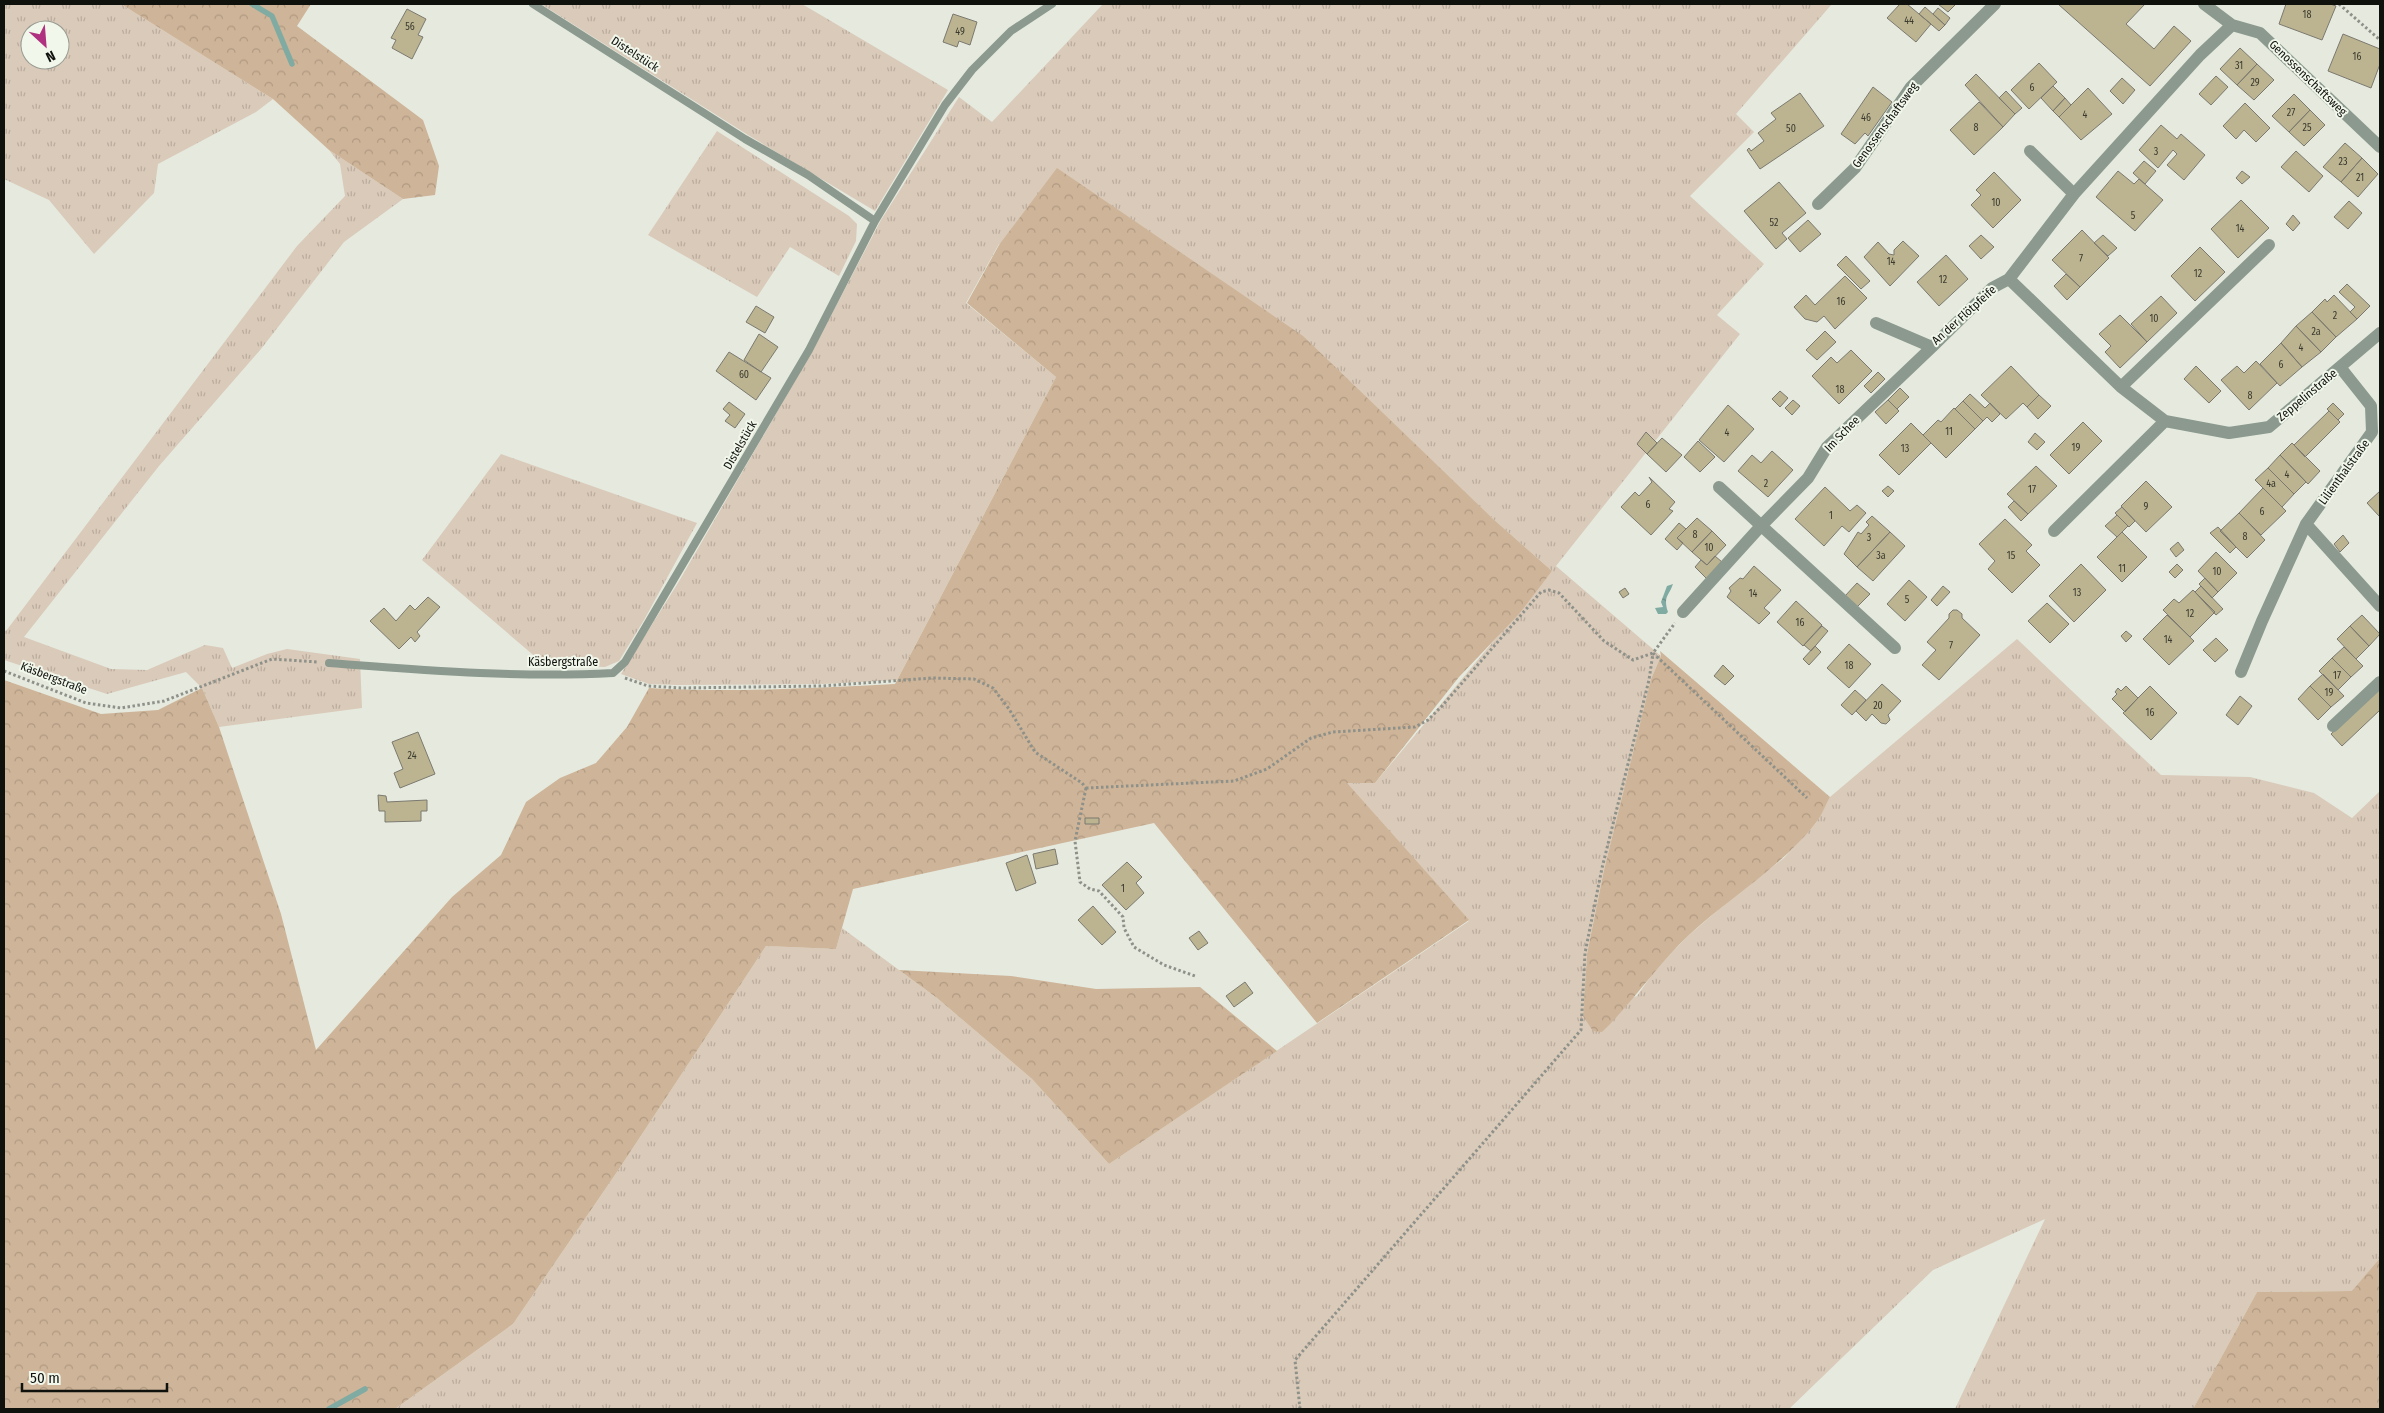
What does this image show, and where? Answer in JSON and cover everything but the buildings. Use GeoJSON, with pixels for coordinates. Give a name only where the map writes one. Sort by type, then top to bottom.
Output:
{"type":"FeatureCollection","features":[{"type":"Feature","properties":{"kind":"street","name":"Genossenschaftsweg"},"geometry":{"type":"LineString","coordinates":[[1818,204],[1855,168],[1911,87],[1995,4]]}},
{"type":"Feature","properties":{"kind":"street","name":"Genossenschaftsweg"},"geometry":{"type":"LineString","coordinates":[[2204,4],[2232,25],[2260,33],[2380,147]]}},
{"type":"Feature","properties":{"kind":"street","name":"An der Flötpfeife"},"geometry":{"type":"LineString","coordinates":[[1876,323],[1932,347],[1992,288],[2009,279],[2074,194],[2200,55],[2232,25]]}},
{"type":"Feature","properties":{"kind":"street"},"geometry":{"type":"LineString","coordinates":[[2030,151],[2074,194]]}},
{"type":"Feature","properties":{"kind":"street"},"geometry":{"type":"LineString","coordinates":[[2121,387],[2268,245]]}},
{"type":"Feature","properties":{"kind":"street","name":"Zeppelinstraße"},"geometry":{"type":"LineString","coordinates":[[2009,279],[2121,387],[2165,421],[2228,433],[2269,427],[2380,333]]}},
{"type":"Feature","properties":{"kind":"street","name":"Im Schee"},"geometry":{"type":"LineString","coordinates":[[1683,612],[1760,527],[1808,478],[1827,447],[1932,347]]}},
{"type":"Feature","properties":{"kind":"street","name":"Lilienthalstraße"},"geometry":{"type":"LineString","coordinates":[[2241,672],[2306,524],[2376,436],[2371,406],[2340,367]]}},
{"type":"Feature","properties":{"kind":"street"},"geometry":{"type":"LineString","coordinates":[[2054,532],[2165,421]]}},
{"type":"Feature","properties":{"kind":"street"},"geometry":{"type":"LineString","coordinates":[[1719,487],[1760,527],[1895,648]]}},
{"type":"Feature","properties":{"kind":"street"},"geometry":{"type":"LineString","coordinates":[[2306,524],[2380,606]]}},
{"type":"Feature","properties":{"kind":"street"},"geometry":{"type":"LineString","coordinates":[[2333,726],[2380,682]]}},
{"type":"Feature","properties":{"kind":"lane","name":"Distelstück"},"geometry":{"type":"LineString","coordinates":[[532,4],[745,139],[808,175],[875,221]]}},
{"type":"Feature","properties":{"kind":"lane","name":"Distelstück"},"geometry":{"type":"LineString","coordinates":[[613,673],[625,662],[711,520],[809,350],[875,221],[946,105],[972,70],[1011,31],[1052,4]]}},
{"type":"Feature","properties":{"kind":"lane","name":"Käsbergstraße"},"geometry":{"type":"LineString","coordinates":[[329,663],[462,671],[555,674],[613,673]]}},
{"type":"Feature","properties":{"kind":"path"},"geometry":{"type":"LineString","coordinates":[[2339,4],[2380,40]]}},
{"type":"Feature","properties":{"kind":"path"},"geometry":{"type":"LineString","coordinates":[[1195,976],[1164,965],[1134,947],[1124,928],[1122,917],[1099,891],[1090,889],[1080,882],[1075,841],[1086,788],[1234,781],[1267,768],[1310,738],[1334,732],[1415,727],[1428,720],[1442,706],[1541,592],[1549,590],[1559,593],[1604,640],[1633,660],[1653,653]]}},
{"type":"Feature","properties":{"kind":"path"},"geometry":{"type":"LineString","coordinates":[[1300,1409],[1295,1360],[1581,1030],[1585,953],[1602,868],[1649,680],[1653,653],[1683,612]]}},
{"type":"Feature","properties":{"kind":"path"},"geometry":{"type":"LineString","coordinates":[[1653,653],[1806,798]]}},
{"type":"Feature","properties":{"kind":"path","name":"Käsbergstraße"},"geometry":{"type":"LineString","coordinates":[[4,671],[86,703],[121,708],[164,700],[272,659],[329,663]]}},
{"type":"Feature","properties":{"kind":"path","name":"Käsbergstraße"},"geometry":{"type":"LineString","coordinates":[[613,673],[648,686],[682,688],[822,686],[932,678],[974,679],[992,688],[1009,709],[1035,752],[1082,783],[1086,788]]}},
{"type":"Feature","properties":{"kind":"green space"},"geometry":{"type":"Polygon","coordinates":[[[4,4],[121,4],[273,99],[256,112],[158,164],[154,193],[94,254],[49,200],[4,179],[4,4]]]}},
{"type":"Feature","properties":{"kind":"green space"},"geometry":{"type":"Polygon","coordinates":[[[121,4],[311,4],[297,26],[423,120],[439,166],[435,195],[403,199],[329,150],[273,99],[121,4]]]}},
{"type":"Feature","properties":{"kind":"green space"},"geometry":{"type":"Polygon","coordinates":[[[541,4],[802,4],[948,90],[875,211],[748,135],[541,4]]]}},
{"type":"Feature","properties":{"kind":"green space"},"geometry":{"type":"Polygon","coordinates":[[[1103,4],[1832,4],[1736,114],[1754,132],[1690,196],[1764,264],[1717,315],[1740,334],[1556,566],[1661,656],[1651,679],[1604,870],[1587,954],[1583,1016],[1637,996],[1656,969],[1688,936],[1739,892],[1784,858],[1816,823],[1830,797],[2017,639],[2161,775],[2250,777],[2314,793],[2352,818],[2380,791],[2380,1258],[2353,1291],[2257,1292],[2193,1409],[1955,1409],[2045,1219],[1933,1270],[1789,1409],[395,1409],[513,1324],[619,1169],[766,946],[836,949],[842,928],[937,998],[1032,1079],[1109,1164],[1469,921],[1346,783],[1375,783],[1552,571],[1491,517],[999,244],[966,303],[1056,377],[897,680],[823,684],[677,685],[649,684],[621,674],[678,583],[813,350],[881,220],[959,97],[992,122],[1103,4]]]}},
{"type":"Feature","properties":{"kind":"green space"},"geometry":{"type":"Polygon","coordinates":[[[717,131],[849,216],[857,224],[856,241],[839,276],[790,247],[757,297],[648,235],[717,131]]]}},
{"type":"Feature","properties":{"kind":"green space"},"geometry":{"type":"Polygon","coordinates":[[[329,150],[403,199],[344,242],[261,349],[159,466],[24,637],[111,669],[147,670],[205,645],[223,648],[232,668],[267,654],[287,649],[360,659],[362,708],[219,727],[202,688],[186,672],[107,694],[4,660],[4,630],[6,631],[297,246],[345,196],[340,164],[329,150]]]}},
{"type":"Feature","properties":{"kind":"green space"},"geometry":{"type":"Polygon","coordinates":[[[1057,168],[1303,336],[1491,517],[1552,571],[1519,614],[1459,677],[1375,783],[1347,783],[1469,920],[1317,1023],[1154,823],[853,889],[836,949],[766,946],[619,1169],[513,1324],[395,1409],[4,1409],[4,680],[101,714],[158,710],[202,688],[219,727],[281,914],[316,1050],[452,897],[501,855],[526,802],[560,778],[596,763],[627,727],[649,688],[741,690],[895,684],[1056,377],[967,303],[999,245],[1057,168]]]}},
{"type":"Feature","properties":{"kind":"green space"},"geometry":{"type":"Polygon","coordinates":[[[501,454],[697,523],[644,620],[619,661],[605,667],[545,665],[422,560],[501,454]]]}},
{"type":"Feature","properties":{"kind":"green space"},"geometry":{"type":"Polygon","coordinates":[[[1660,651],[1830,797],[1817,821],[1786,855],[1689,935],[1602,1032],[1593,1031],[1583,1016],[1587,954],[1604,870],[1651,679],[1661,656],[1660,651]]]}},
{"type":"Feature","properties":{"kind":"green space"},"geometry":{"type":"Polygon","coordinates":[[[899,970],[1011,976],[1096,989],[1200,987],[1277,1051],[1109,1164],[1032,1079],[937,998],[899,970]]]}},
{"type":"Feature","properties":{"kind":"green space"},"geometry":{"type":"Polygon","coordinates":[[[2380,1258],[2380,1409],[2193,1409],[2257,1292],[2352,1291],[2380,1258]]]}},
{"type":"Feature","properties":{"kind":"water"},"geometry":{"type":"Polygon","coordinates":[[[1673,584],[1666,599],[1668,612],[1666,614],[1658,614],[1655,608],[1663,607],[1661,602],[1667,586],[1673,584]]]}},
{"type":"Feature","properties":{"kind":"waterway"},"geometry":{"type":"LineString","coordinates":[[252,4],[272,16],[292,64]]}},
{"type":"Feature","properties":{"kind":"waterway"},"geometry":{"type":"LineString","coordinates":[[329,1409],[365,1389]]}}]}
